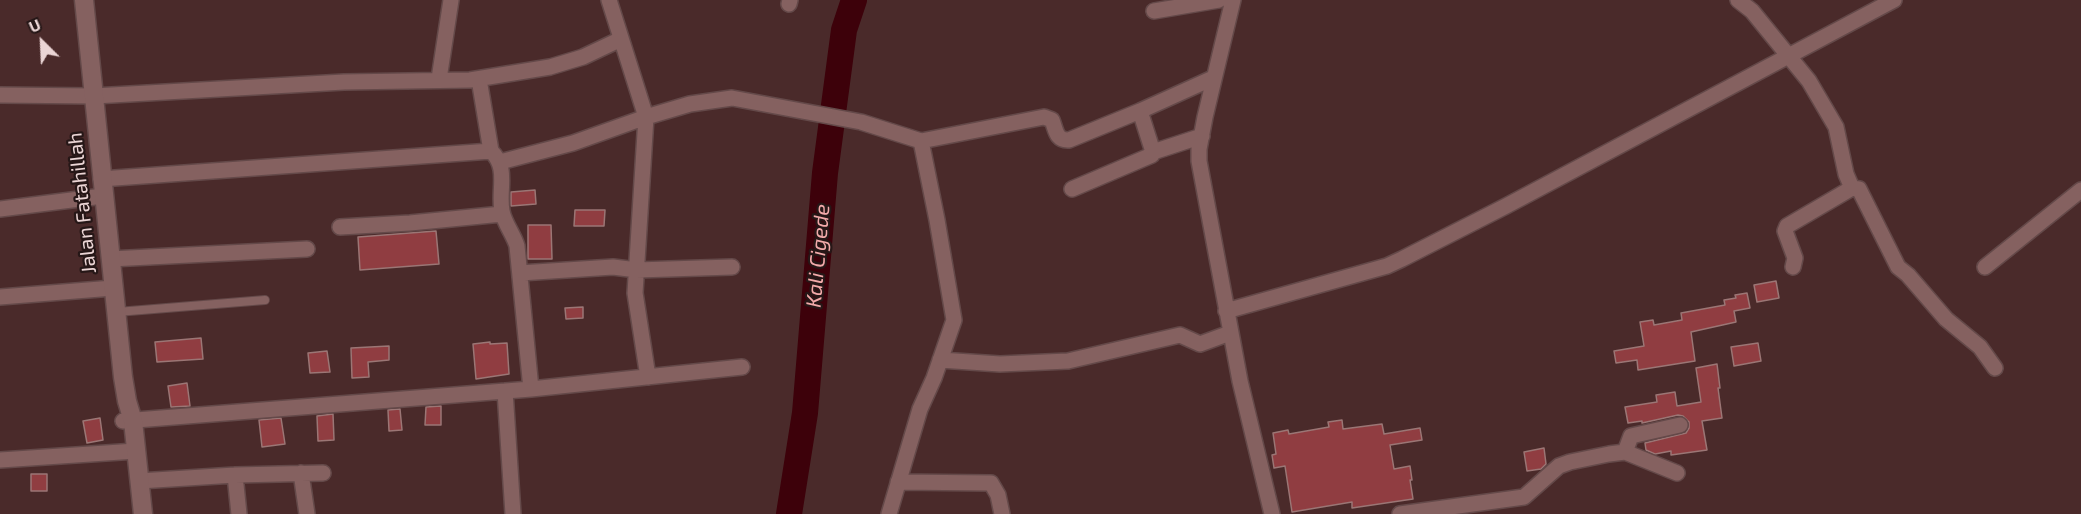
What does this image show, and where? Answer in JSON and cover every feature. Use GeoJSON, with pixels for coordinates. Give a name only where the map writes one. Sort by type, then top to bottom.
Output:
{"type":"FeatureCollection","features":[{"type":"Feature","properties":{"kind":"street","name":"Jalan Fatahillah"},"geometry":{"type":"LineString","coordinates":[[84,0],[102,188],[127,400],[131,451],[131,514]]}},
{"type":"Feature","properties":{"kind":"street"},"geometry":{"type":"LineString","coordinates":[[439,79],[451,0]]}},
{"type":"Feature","properties":{"kind":"street"},"geometry":{"type":"LineString","coordinates":[[609,0],[646,117],[635,303],[648,377]]}},
{"type":"Feature","properties":{"kind":"street"},"geometry":{"type":"LineString","coordinates":[[1154,11],[1219,0]]}},
{"type":"Feature","properties":{"kind":"street"},"geometry":{"type":"LineString","coordinates":[[1233,0],[1213,78],[1199,149],[1199,160],[1230,333],[1272,514]]}},
{"type":"Feature","properties":{"kind":"street"},"geometry":{"type":"LineString","coordinates":[[1738,0],[1752,5],[1809,81],[1836,127],[1846,174],[1852,188]]}},
{"type":"Feature","properties":{"kind":"street"},"geometry":{"type":"LineString","coordinates":[[1226,311],[1387,266],[1790,57],[1894,0]]}},
{"type":"Feature","properties":{"kind":"street"},"geometry":{"type":"LineString","coordinates":[[0,95],[94,96],[344,82],[479,79],[550,67],[583,57],[621,39]]}},
{"type":"Feature","properties":{"kind":"street"},"geometry":{"type":"LineString","coordinates":[[0,209],[102,188],[495,157],[573,143],[690,104],[732,98],[861,122],[921,141],[1044,117],[1052,120],[1059,138],[1068,140],[1213,78]]}},
{"type":"Feature","properties":{"kind":"street"},"geometry":{"type":"LineString","coordinates":[[479,79],[495,157],[502,173],[502,214],[517,246],[531,389]]}},
{"type":"Feature","properties":{"kind":"street"},"geometry":{"type":"LineString","coordinates":[[1140,111],[1153,152]]}},
{"type":"Feature","properties":{"kind":"street"},"geometry":{"type":"LineString","coordinates":[[1072,189],[1149,158],[1153,152],[1202,136]]}},
{"type":"Feature","properties":{"kind":"street"},"geometry":{"type":"LineString","coordinates":[[889,514],[920,409],[952,327],[954,313],[921,141]]}},
{"type":"Feature","properties":{"kind":"street"},"geometry":{"type":"LineString","coordinates":[[1793,267],[1795,258],[1785,231],[1788,226],[1852,188],[1859,189],[1898,267],[1908,275],[1946,319],[1980,347],[1995,368]]}},
{"type":"Feature","properties":{"kind":"street"},"geometry":{"type":"LineString","coordinates":[[1985,267],[2081,190]]}},
{"type":"Feature","properties":{"kind":"street"},"geometry":{"type":"LineString","coordinates":[[340,227],[502,214]]}},
{"type":"Feature","properties":{"kind":"street"},"geometry":{"type":"LineString","coordinates":[[110,259],[307,249]]}},
{"type":"Feature","properties":{"kind":"street"},"geometry":{"type":"LineString","coordinates":[[520,273],[613,267],[637,270],[732,267]]}},
{"type":"Feature","properties":{"kind":"street"},"geometry":{"type":"LineString","coordinates":[[0,297],[113,288]]}},
{"type":"Feature","properties":{"kind":"street"},"geometry":{"type":"LineString","coordinates":[[940,360],[1000,364],[1060,361],[1180,335],[1198,344],[1203,344],[1230,333]]}},
{"type":"Feature","properties":{"kind":"street"},"geometry":{"type":"LineString","coordinates":[[128,421],[531,389],[742,367]]}},
{"type":"Feature","properties":{"kind":"street"},"geometry":{"type":"LineString","coordinates":[[505,391],[513,514]]}},
{"type":"Feature","properties":{"kind":"street"},"geometry":{"type":"LineString","coordinates":[[1625,452],[1631,436],[1680,425]]}},
{"type":"Feature","properties":{"kind":"street","name":"Jalan Fatahillah"},"geometry":{"type":"LineString","coordinates":[[131,451],[139,481],[143,514]]}},
{"type":"Feature","properties":{"kind":"street"},"geometry":{"type":"LineString","coordinates":[[0,460],[131,451]]}},
{"type":"Feature","properties":{"kind":"street"},"geometry":{"type":"LineString","coordinates":[[1400,514],[1524,496],[1559,466],[1625,452],[1677,473]]}},
{"type":"Feature","properties":{"kind":"street"},"geometry":{"type":"LineString","coordinates":[[301,473],[307,514]]}},
{"type":"Feature","properties":{"kind":"street"},"geometry":{"type":"LineString","coordinates":[[139,481],[235,475],[323,473]]}},
{"type":"Feature","properties":{"kind":"street"},"geometry":{"type":"LineString","coordinates":[[235,475],[238,514]]}},
{"type":"Feature","properties":{"kind":"street"},"geometry":{"type":"LineString","coordinates":[[898,482],[991,483],[998,495],[1002,514]]}},
{"type":"Feature","properties":{"kind":"lane"},"geometry":{"type":"LineString","coordinates":[[116,312],[265,300]]}},
{"type":"Feature","properties":{"kind":"building"},"geometry":{"type":"Polygon","coordinates":[[[535,190],[536,204],[511,206],[511,192],[535,190]]]}},
{"type":"Feature","properties":{"kind":"building"},"geometry":{"type":"Polygon","coordinates":[[[575,210],[605,210],[604,226],[574,226],[575,210]]]}},
{"type":"Feature","properties":{"kind":"building"},"geometry":{"type":"Polygon","coordinates":[[[528,225],[551,225],[552,259],[528,259],[528,225]]]}},
{"type":"Feature","properties":{"kind":"building"},"geometry":{"type":"Polygon","coordinates":[[[436,231],[439,264],[360,270],[358,237],[436,231]]]}},
{"type":"Feature","properties":{"kind":"building"},"geometry":{"type":"Polygon","coordinates":[[[1776,281],[1779,298],[1757,302],[1754,285],[1776,281]]]}},
{"type":"Feature","properties":{"kind":"building"},"geometry":{"type":"Polygon","coordinates":[[[1747,293],[1750,308],[1734,311],[1736,322],[1691,332],[1695,361],[1638,370],[1637,360],[1616,363],[1614,351],[1644,346],[1640,322],[1653,320],[1654,325],[1682,320],[1681,313],[1725,305],[1724,300],[1747,293]]]}},
{"type":"Feature","properties":{"kind":"building"},"geometry":{"type":"Polygon","coordinates":[[[583,307],[583,318],[566,319],[565,308],[583,307]]]}},
{"type":"Feature","properties":{"kind":"building"},"geometry":{"type":"Polygon","coordinates":[[[201,338],[203,359],[157,362],[155,342],[201,338]]]}},
{"type":"Feature","properties":{"kind":"building"},"geometry":{"type":"Polygon","coordinates":[[[490,342],[490,344],[507,343],[509,374],[476,379],[473,344],[490,342]]]}},
{"type":"Feature","properties":{"kind":"building"},"geometry":{"type":"Polygon","coordinates":[[[1758,343],[1761,361],[1734,366],[1731,347],[1758,343]]]}},
{"type":"Feature","properties":{"kind":"building"},"geometry":{"type":"Polygon","coordinates":[[[389,346],[389,360],[368,362],[369,377],[352,378],[351,348],[389,346]]]}},
{"type":"Feature","properties":{"kind":"building"},"geometry":{"type":"Polygon","coordinates":[[[327,351],[330,372],[310,373],[308,353],[327,351]]]}},
{"type":"Feature","properties":{"kind":"building"},"geometry":{"type":"Polygon","coordinates":[[[1717,364],[1722,418],[1702,421],[1707,450],[1671,455],[1671,451],[1655,454],[1646,450],[1645,443],[1686,433],[1689,422],[1683,416],[1678,415],[1642,423],[1642,421],[1628,423],[1625,407],[1657,402],[1656,395],[1675,392],[1677,406],[1701,402],[1696,368],[1717,364]]]}},
{"type":"Feature","properties":{"kind":"building"},"geometry":{"type":"Polygon","coordinates":[[[187,383],[190,406],[171,407],[168,386],[187,383]]]}},
{"type":"Feature","properties":{"kind":"building"},"geometry":{"type":"Polygon","coordinates":[[[441,406],[441,425],[425,425],[426,407],[441,406]]]}},
{"type":"Feature","properties":{"kind":"building"},"geometry":{"type":"Polygon","coordinates":[[[400,409],[402,430],[389,431],[388,410],[400,409]]]}},
{"type":"Feature","properties":{"kind":"building"},"geometry":{"type":"Polygon","coordinates":[[[333,414],[334,440],[318,441],[317,416],[333,414]]]}},
{"type":"Feature","properties":{"kind":"building"},"geometry":{"type":"Polygon","coordinates":[[[100,418],[103,440],[87,443],[83,421],[100,418]]]}},
{"type":"Feature","properties":{"kind":"building"},"geometry":{"type":"Polygon","coordinates":[[[281,418],[285,444],[262,447],[259,420],[281,418]]]}},
{"type":"Feature","properties":{"kind":"building"},"geometry":{"type":"Polygon","coordinates":[[[1342,420],[1343,429],[1382,424],[1384,434],[1420,428],[1422,440],[1390,445],[1394,469],[1410,466],[1413,499],[1352,508],[1352,502],[1292,512],[1285,466],[1274,468],[1272,455],[1276,454],[1273,433],[1288,430],[1289,434],[1329,427],[1328,422],[1342,420]]]}},
{"type":"Feature","properties":{"kind":"building"},"geometry":{"type":"Polygon","coordinates":[[[1544,448],[1546,464],[1541,469],[1527,471],[1524,452],[1544,448]]]}},
{"type":"Feature","properties":{"kind":"building"},"geometry":{"type":"Polygon","coordinates":[[[31,474],[47,474],[47,491],[31,491],[31,474]]]}},
{"type":"Feature","properties":{"kind":"waterway","name":"Kali Cigede"},"geometry":{"type":"LineString","coordinates":[[789,514],[805,413],[825,173],[844,30],[854,0]]}}]}
